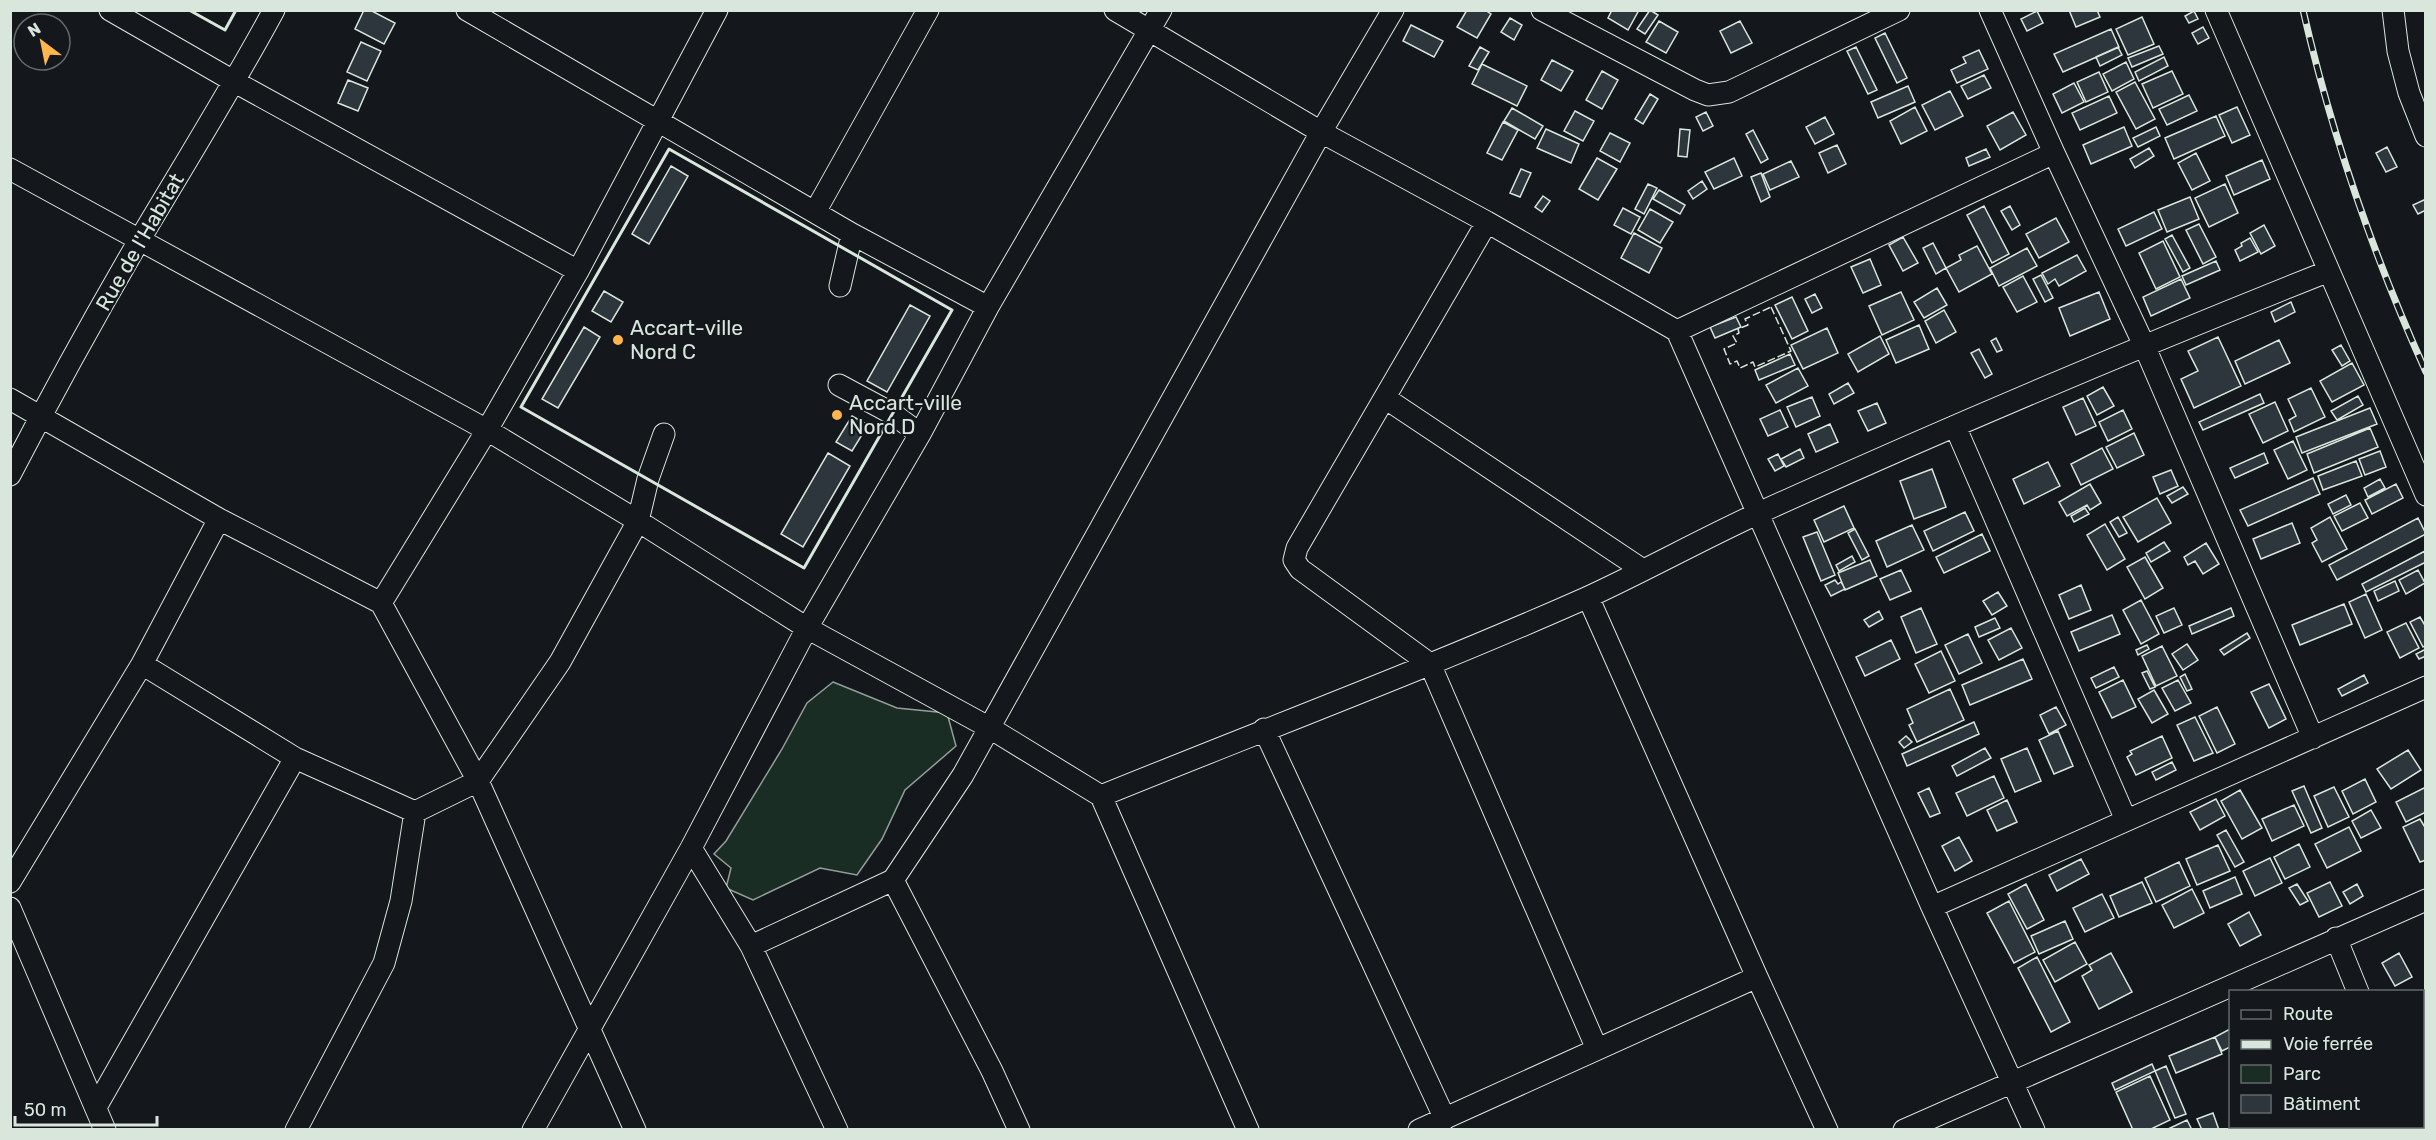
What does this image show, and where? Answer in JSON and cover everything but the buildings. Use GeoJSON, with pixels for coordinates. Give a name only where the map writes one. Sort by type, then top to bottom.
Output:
{"type":"FeatureCollection","features":[{"type":"Feature","properties":{"kind":"street"},"geometry":{"type":"LineString","coordinates":[[110,10],[235,82],[578,270]]}},
{"type":"Feature","properties":{"kind":"street","name":"Rue de l'Habitat"},"geometry":{"type":"LineString","coordinates":[[10,475],[140,240],[235,82],[274,10]]}},
{"type":"Feature","properties":{"kind":"street"},"geometry":{"type":"LineString","coordinates":[[467,10],[502,19],[658,122],[852,234],[988,308]]}},
{"type":"Feature","properties":{"kind":"street"},"geometry":{"type":"LineString","coordinates":[[381,603],[487,430],[578,270],[717,10]]}},
{"type":"Feature","properties":{"kind":"street"},"geometry":{"type":"LineString","coordinates":[[815,212],[928,10]]}},
{"type":"Feature","properties":{"kind":"street"},"geometry":{"type":"LineString","coordinates":[[1114,10],[1321,132],[1487,222],[1677,331],[1932,907],[2034,1130]]}},
{"type":"Feature","properties":{"kind":"street"},"geometry":{"type":"LineString","coordinates":[[533,1130],[691,848],[807,628],[920,434],[988,308],[1161,10]]}},
{"type":"Feature","properties":{"kind":"street"},"geometry":{"type":"LineString","coordinates":[[751,946],[893,880],[963,775],[1321,132],[1393,10]]}},
{"type":"Feature","properties":{"kind":"street"},"geometry":{"type":"LineString","coordinates":[[1542,10],[1708,95],[1729,92],[1899,10]]}},
{"type":"Feature","properties":{"kind":"street"},"geometry":{"type":"LineString","coordinates":[[1990,10],[2144,345],[2313,738]]}},
{"type":"Feature","properties":{"kind":"street"},"geometry":{"type":"LineString","coordinates":[[2216,10],[2426,495]]}},
{"type":"Feature","properties":{"kind":"street"},"geometry":{"type":"LineString","coordinates":[[2398,12],[2398,51],[2409,93],[2426,136]]}},
{"type":"Feature","properties":{"kind":"street"},"geometry":{"type":"LineString","coordinates":[[1677,331],[2054,153]]}},
{"type":"Feature","properties":{"kind":"street"},"geometry":{"type":"LineString","coordinates":[[10,169],[487,430],[638,521],[807,628],[990,728],[1101,795],[1248,1130]]}},
{"type":"Feature","properties":{"kind":"street"},"geometry":{"type":"LineString","coordinates":[[1487,222],[1297,549],[1294,560],[1300,569],[1430,664],[1597,1049]]}},
{"type":"Feature","properties":{"kind":"street"},"geometry":{"type":"LineString","coordinates":[[840,286],[852,234]]}},
{"type":"Feature","properties":{"kind":"street"},"geometry":{"type":"LineString","coordinates":[[1101,795],[1430,664],[1588,597],[1757,514],[1955,426],[2144,345],[2329,270]]}},
{"type":"Feature","properties":{"kind":"street"},"geometry":{"type":"LineString","coordinates":[[839,385],[892,414],[920,434]]}},
{"type":"Feature","properties":{"kind":"street"},"geometry":{"type":"LineString","coordinates":[[1385,398],[1643,570]]}},
{"type":"Feature","properties":{"kind":"street"},"geometry":{"type":"LineString","coordinates":[[10,399],[219,519],[381,603],[478,781],[635,1130]]}},
{"type":"Feature","properties":{"kind":"street"},"geometry":{"type":"LineString","coordinates":[[1955,426],[2126,820]]}},
{"type":"Feature","properties":{"kind":"street"},"geometry":{"type":"LineString","coordinates":[[415,812],[478,781],[560,662],[638,521],[648,479],[664,434]]}},
{"type":"Feature","properties":{"kind":"street"},"geometry":{"type":"LineString","coordinates":[[10,882],[142,664],[219,519]]}},
{"type":"Feature","properties":{"kind":"street"},"geometry":{"type":"LineString","coordinates":[[1588,597],[1827,1130]]}},
{"type":"Feature","properties":{"kind":"street"},"geometry":{"type":"LineString","coordinates":[[142,664],[295,758],[415,812]]}},
{"type":"Feature","properties":{"kind":"street"},"geometry":{"type":"LineString","coordinates":[[1932,907],[2426,687]]}},
{"type":"Feature","properties":{"kind":"street"},"geometry":{"type":"LineString","coordinates":[[1264,729],[1445,1119]]}},
{"type":"Feature","properties":{"kind":"street"},"geometry":{"type":"LineString","coordinates":[[96,1107],[295,758]]}},
{"type":"Feature","properties":{"kind":"street"},"geometry":{"type":"LineString","coordinates":[[296,1130],[384,963],[401,901],[415,812]]}},
{"type":"Feature","properties":{"kind":"street"},"geometry":{"type":"LineString","coordinates":[[691,848],[751,946],[837,1130]]}},
{"type":"Feature","properties":{"kind":"street"},"geometry":{"type":"LineString","coordinates":[[893,880],[992,1071],[1019,1130]]}},
{"type":"Feature","properties":{"kind":"street"},"geometry":{"type":"LineString","coordinates":[[1904,1130],[2426,900]]}},
{"type":"Feature","properties":{"kind":"street"},"geometry":{"type":"LineString","coordinates":[[10,908],[105,1130]]}},
{"type":"Feature","properties":{"kind":"street"},"geometry":{"type":"LineString","coordinates":[[2336,938],[2357,990]]}},
{"type":"Feature","properties":{"kind":"street"},"geometry":{"type":"LineString","coordinates":[[1419,1130],[1757,977]]}},
{"type":"Feature","properties":{"kind":"green space"},"geometry":{"type":"Polygon","coordinates":[[[833,682],[897,708],[947,713],[956,746],[905,790],[882,839],[857,875],[820,868],[753,900],[726,888],[731,868],[714,854],[726,841],[807,703],[833,682]]]}},
{"type":"Feature","properties":{"kind":"railway"},"geometry":{"type":"LineString","coordinates":[[2303,10],[2327,103],[2371,239],[2426,372]]}},
{"type":"Feature","properties":{"kind":"fence"},"geometry":{"type":"LineString","coordinates":[[1771,307],[1791,351],[1755,367],[1753,362],[1740,368],[1737,361],[1730,364],[1724,349],[1737,343],[1733,336],[1739,333],[1738,329],[1748,325],[1745,319],[1771,307]]}},
{"type":"Feature","properties":{"kind":"wall"},"geometry":{"type":"LineString","coordinates":[[189,10],[225,30],[236,10]]}},
{"type":"Feature","properties":{"kind":"wall"},"geometry":{"type":"LineString","coordinates":[[669,149],[952,310],[804,568],[521,407],[669,149]]}},
{"type":"Feature","properties":{"kind":"place","name":"Accart-ville Nord C"},"geometry":{"type":"Point","coordinates":[618,340]}},
{"type":"Feature","properties":{"kind":"place","name":"Accart-ville Nord D"},"geometry":{"type":"Point","coordinates":[837,415]}}]}
